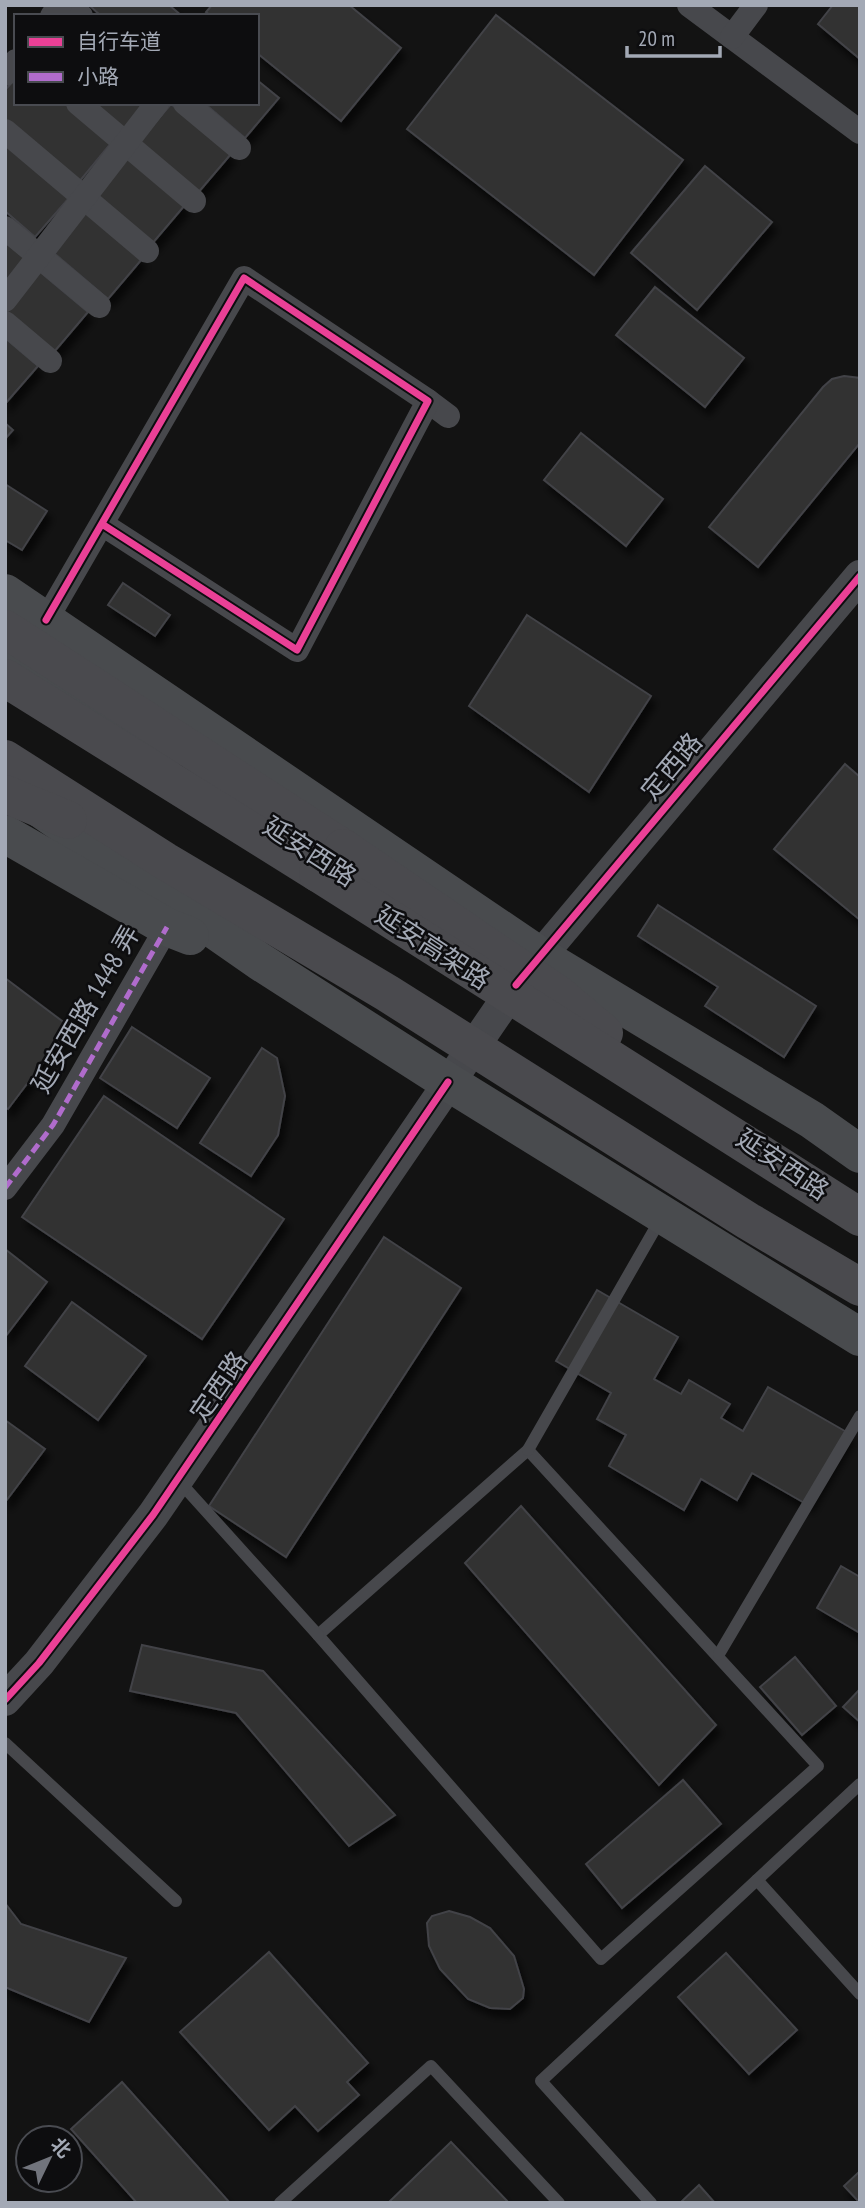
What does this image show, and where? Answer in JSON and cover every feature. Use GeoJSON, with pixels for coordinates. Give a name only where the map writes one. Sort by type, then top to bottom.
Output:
{"type":"FeatureCollection","features":[{"type":"Feature","properties":{"kind":"highway"},"geometry":{"type":"LineString","coordinates":[[5,629],[343,848],[559,995],[723,1133]]}},
{"type":"Feature","properties":{"kind":"highway","name":"延安高架路"},"geometry":{"type":"LineString","coordinates":[[5,678],[723,1133],[860,1216]]}},
{"type":"Feature","properties":{"kind":"highway"},"geometry":{"type":"LineString","coordinates":[[5,759],[165,861],[387,993],[748,1221],[860,1287]]}},
{"type":"Feature","properties":{"kind":"highway"},"geometry":{"type":"LineString","coordinates":[[5,794],[165,861]]}},
{"type":"Feature","properties":{"kind":"main road"},"geometry":{"type":"LineString","coordinates":[[5,593],[540,956],[812,1120],[860,1154]]}},
{"type":"Feature","properties":{"kind":"main road","name":"延安西路"},"geometry":{"type":"LineString","coordinates":[[5,651],[516,985],[860,1216]]}},
{"type":"Feature","properties":{"kind":"main road"},"geometry":{"type":"LineString","coordinates":[[5,784],[259,961],[448,1083],[860,1337]]}},
{"type":"Feature","properties":{"kind":"main road"},"geometry":{"type":"LineString","coordinates":[[5,834],[167,927],[259,961]]}},
{"type":"Feature","properties":{"kind":"street"},"geometry":{"type":"LineString","coordinates":[[689,5],[860,132]]}},
{"type":"Feature","properties":{"kind":"street"},"geometry":{"type":"LineString","coordinates":[[732,37],[756,5]]}},
{"type":"Feature","properties":{"kind":"street"},"geometry":{"type":"LineString","coordinates":[[80,105],[194,201]]}},
{"type":"Feature","properties":{"kind":"street"},"geometry":{"type":"LineString","coordinates":[[5,300],[155,105]]}},
{"type":"Feature","properties":{"kind":"street"},"geometry":{"type":"LineString","coordinates":[[187,105],[239,148]]}},
{"type":"Feature","properties":{"kind":"street"},"geometry":{"type":"LineString","coordinates":[[5,131],[147,251]]}},
{"type":"Feature","properties":{"kind":"street"},"geometry":{"type":"LineString","coordinates":[[5,228],[99,306]]}},
{"type":"Feature","properties":{"kind":"street"},"geometry":{"type":"LineString","coordinates":[[46,620],[244,278],[448,416]]}},
{"type":"Feature","properties":{"kind":"street"},"geometry":{"type":"LineString","coordinates":[[5,323],[50,361]]}},
{"type":"Feature","properties":{"kind":"street"},"geometry":{"type":"LineString","coordinates":[[102,524],[297,650],[428,401]]}},
{"type":"Feature","properties":{"kind":"street","name":"定西路"},"geometry":{"type":"LineString","coordinates":[[5,1700],[39,1663],[178,1480],[516,985],[860,576]]}},
{"type":"Feature","properties":{"kind":"street","name":"延安西路 1448 弄"},"geometry":{"type":"LineString","coordinates":[[5,1188],[53,1125],[167,927]]}},
{"type":"Feature","properties":{"kind":"lane"},"geometry":{"type":"LineString","coordinates":[[318,1635],[528,1450],[663,1215]]}},
{"type":"Feature","properties":{"kind":"lane"},"geometry":{"type":"LineString","coordinates":[[719,1654],[860,1416]]}},
{"type":"Feature","properties":{"kind":"lane"},"geometry":{"type":"LineString","coordinates":[[178,1480],[318,1635],[601,1959],[818,1766],[719,1654],[528,1450]]}},
{"type":"Feature","properties":{"kind":"lane"},"geometry":{"type":"LineString","coordinates":[[5,1743],[176,1900]]}},
{"type":"Feature","properties":{"kind":"lane"},"geometry":{"type":"LineString","coordinates":[[651,2203],[541,2081],[860,1784]]}},
{"type":"Feature","properties":{"kind":"lane"},"geometry":{"type":"LineString","coordinates":[[757,1880],[860,1994]]}},
{"type":"Feature","properties":{"kind":"lane"},"geometry":{"type":"LineString","coordinates":[[285,2201],[431,2066],[559,2203]]}},
{"type":"Feature","properties":{"kind":"building"},"geometry":{"type":"Polygon","coordinates":[[[89,5],[169,5],[180,14],[99,14],[89,5]]]}},
{"type":"Feature","properties":{"kind":"building"},"geometry":{"type":"Polygon","coordinates":[[[212,5],[349,5],[401,48],[341,121],[259,55],[259,14],[206,12],[212,5]]]}},
{"type":"Feature","properties":{"kind":"building"},"geometry":{"type":"Polygon","coordinates":[[[833,5],[860,5],[860,59],[818,24],[833,5]]]}},
{"type":"Feature","properties":{"kind":"building"},"geometry":{"type":"Polygon","coordinates":[[[496,15],[683,160],[594,275],[407,129],[496,15]]]}},
{"type":"Feature","properties":{"kind":"building"},"geometry":{"type":"Polygon","coordinates":[[[14,80],[14,105],[68,105],[112,142],[79,182],[5,120],[5,90],[14,80]]]}},
{"type":"Feature","properties":{"kind":"building"},"geometry":{"type":"Polygon","coordinates":[[[259,82],[279,98],[245,138],[206,105],[259,105],[259,82]]]}},
{"type":"Feature","properties":{"kind":"building"},"geometry":{"type":"Polygon","coordinates":[[[92,105],[146,105],[124,132],[92,105]]]}},
{"type":"Feature","properties":{"kind":"building"},"geometry":{"type":"Polygon","coordinates":[[[172,105],[231,154],[197,194],[137,144],[172,105]]]}},
{"type":"Feature","properties":{"kind":"building"},"geometry":{"type":"Polygon","coordinates":[[[5,143],[69,198],[35,237],[5,211],[5,143]]]}},
{"type":"Feature","properties":{"kind":"building"},"geometry":{"type":"Polygon","coordinates":[[[125,154],[185,205],[151,245],[91,194],[125,154]]]}},
{"type":"Feature","properties":{"kind":"building"},"geometry":{"type":"Polygon","coordinates":[[[705,166],[772,222],[697,310],[631,253],[705,166]]]}},
{"type":"Feature","properties":{"kind":"building"},"geometry":{"type":"Polygon","coordinates":[[[82,208],[142,259],[108,299],[48,248],[82,208]]]}},
{"type":"Feature","properties":{"kind":"building"},"geometry":{"type":"Polygon","coordinates":[[[5,242],[26,259],[5,284],[5,242]]]}},
{"type":"Feature","properties":{"kind":"building"},"geometry":{"type":"Polygon","coordinates":[[[39,271],[88,312],[54,352],[5,310],[39,271]]]}},
{"type":"Feature","properties":{"kind":"building"},"geometry":{"type":"Polygon","coordinates":[[[655,287],[744,358],[705,407],[616,335],[655,287]]]}},
{"type":"Feature","properties":{"kind":"building"},"geometry":{"type":"Polygon","coordinates":[[[5,338],[38,366],[5,404],[5,338]]]}},
{"type":"Feature","properties":{"kind":"building"},"geometry":{"type":"Polygon","coordinates":[[[844,376],[860,378],[860,443],[758,567],[709,527],[823,387],[832,379],[844,376]]]}},
{"type":"Feature","properties":{"kind":"building"},"geometry":{"type":"Polygon","coordinates":[[[5,423],[13,430],[5,439],[5,423]]]}},
{"type":"Feature","properties":{"kind":"building"},"geometry":{"type":"Polygon","coordinates":[[[581,433],[663,499],[626,546],[544,480],[581,433]]]}},
{"type":"Feature","properties":{"kind":"building"},"geometry":{"type":"Polygon","coordinates":[[[5,484],[47,511],[22,550],[5,540],[5,484]]]}},
{"type":"Feature","properties":{"kind":"building"},"geometry":{"type":"Polygon","coordinates":[[[123,583],[170,615],[155,636],[108,605],[123,583]]]}},
{"type":"Feature","properties":{"kind":"building"},"geometry":{"type":"Polygon","coordinates":[[[527,615],[651,696],[589,792],[469,706],[527,615]]]}},
{"type":"Feature","properties":{"kind":"building"},"geometry":{"type":"Polygon","coordinates":[[[845,764],[860,777],[860,920],[774,849],[845,764]]]}},
{"type":"Feature","properties":{"kind":"building"},"geometry":{"type":"Polygon","coordinates":[[[658,905],[816,1006],[784,1057],[705,1006],[718,987],[638,936],[658,905]]]}},
{"type":"Feature","properties":{"kind":"building"},"geometry":{"type":"Polygon","coordinates":[[[5,978],[70,1027],[8,1109],[5,1107],[5,978]]]}},
{"type":"Feature","properties":{"kind":"building"},"geometry":{"type":"Polygon","coordinates":[[[132,1027],[210,1078],[177,1128],[100,1078],[132,1027]]]}},
{"type":"Feature","properties":{"kind":"building"},"geometry":{"type":"Polygon","coordinates":[[[262,1048],[277,1058],[285,1096],[278,1135],[251,1176],[200,1143],[262,1048]]]}},
{"type":"Feature","properties":{"kind":"building"},"geometry":{"type":"Polygon","coordinates":[[[104,1096],[284,1219],[202,1339],[22,1217],[104,1096]]]}},
{"type":"Feature","properties":{"kind":"building"},"geometry":{"type":"Polygon","coordinates":[[[384,1237],[461,1288],[286,1557],[209,1506],[384,1237]]]}},
{"type":"Feature","properties":{"kind":"building"},"geometry":{"type":"Polygon","coordinates":[[[5,1249],[47,1282],[5,1337],[5,1249]]]}},
{"type":"Feature","properties":{"kind":"building"},"geometry":{"type":"Polygon","coordinates":[[[597,1290],[678,1337],[654,1379],[681,1394],[689,1380],[730,1404],[721,1418],[743,1431],[768,1387],[850,1434],[808,1505],[752,1473],[737,1500],[701,1479],[684,1510],[609,1466],[626,1435],[597,1419],[611,1393],[556,1361],[597,1290]]]}},
{"type":"Feature","properties":{"kind":"building"},"geometry":{"type":"Polygon","coordinates":[[[72,1302],[146,1356],[98,1420],[25,1366],[72,1302]]]}},
{"type":"Feature","properties":{"kind":"building"},"geometry":{"type":"Polygon","coordinates":[[[5,1420],[45,1449],[6,1501],[5,1500],[5,1420]]]}},
{"type":"Feature","properties":{"kind":"building"},"geometry":{"type":"Polygon","coordinates":[[[521,1506],[716,1725],[659,1785],[465,1563],[521,1506]]]}},
{"type":"Feature","properties":{"kind":"building"},"geometry":{"type":"Polygon","coordinates":[[[841,1566],[860,1577],[860,1633],[817,1608],[841,1566]]]}},
{"type":"Feature","properties":{"kind":"building"},"geometry":{"type":"Polygon","coordinates":[[[142,1645],[263,1671],[395,1815],[349,1846],[236,1713],[130,1691],[142,1645]]]}},
{"type":"Feature","properties":{"kind":"building"},"geometry":{"type":"Polygon","coordinates":[[[795,1657],[836,1706],[802,1735],[760,1687],[795,1657]]]}},
{"type":"Feature","properties":{"kind":"building"},"geometry":{"type":"Polygon","coordinates":[[[860,1689],[860,1722],[843,1707],[860,1689]]]}},
{"type":"Feature","properties":{"kind":"building"},"geometry":{"type":"Polygon","coordinates":[[[683,1780],[721,1824],[622,1908],[586,1864],[683,1780]]]}},
{"type":"Feature","properties":{"kind":"building"},"geometry":{"type":"Polygon","coordinates":[[[5,1903],[21,1924],[126,1958],[89,2022],[5,1987],[5,1903]]]}},
{"type":"Feature","properties":{"kind":"building"},"geometry":{"type":"Polygon","coordinates":[[[449,1911],[470,1917],[490,1928],[514,1956],[524,1989],[523,1998],[510,2009],[490,2008],[468,1999],[440,1969],[429,1946],[427,1923],[432,1916],[449,1911]]]}},
{"type":"Feature","properties":{"kind":"building"},"geometry":{"type":"Polygon","coordinates":[[[269,1952],[368,2063],[347,2082],[359,2095],[318,2131],[295,2106],[269,2130],[180,2032],[269,1952]]]}},
{"type":"Feature","properties":{"kind":"building"},"geometry":{"type":"Polygon","coordinates":[[[726,1953],[797,2030],[749,2074],[678,1997],[726,1953]]]}},
{"type":"Feature","properties":{"kind":"building"},"geometry":{"type":"Polygon","coordinates":[[[122,2082],[230,2203],[137,2203],[84,2144],[84,2124],[76,2124],[122,2082]]]}},
{"type":"Feature","properties":{"kind":"building"},"geometry":{"type":"Polygon","coordinates":[[[451,2142],[509,2203],[388,2203],[451,2142]]]}},
{"type":"Feature","properties":{"kind":"building"},"geometry":{"type":"Polygon","coordinates":[[[860,2171],[860,2203],[844,2186],[860,2171]]]}},
{"type":"Feature","properties":{"kind":"building"},"geometry":{"type":"Polygon","coordinates":[[[699,2185],[715,2203],[680,2203],[699,2185]]]}},
{"type":"Feature","properties":{"kind":"marked path"},"geometry":{"type":"LineString","coordinates":[[5,1188],[53,1125],[167,927]]}},
{"type":"Feature","properties":{"kind":"cycle path"},"geometry":{"type":"LineString","coordinates":[[46,620],[244,278],[428,401],[297,650],[102,524]]}},
{"type":"Feature","properties":{"kind":"cycle path"},"geometry":{"type":"LineString","coordinates":[[516,985],[860,576]]}},
{"type":"Feature","properties":{"kind":"cycle path"},"geometry":{"type":"LineString","coordinates":[[5,1700],[39,1663],[153,1515],[448,1082]]}}]}
